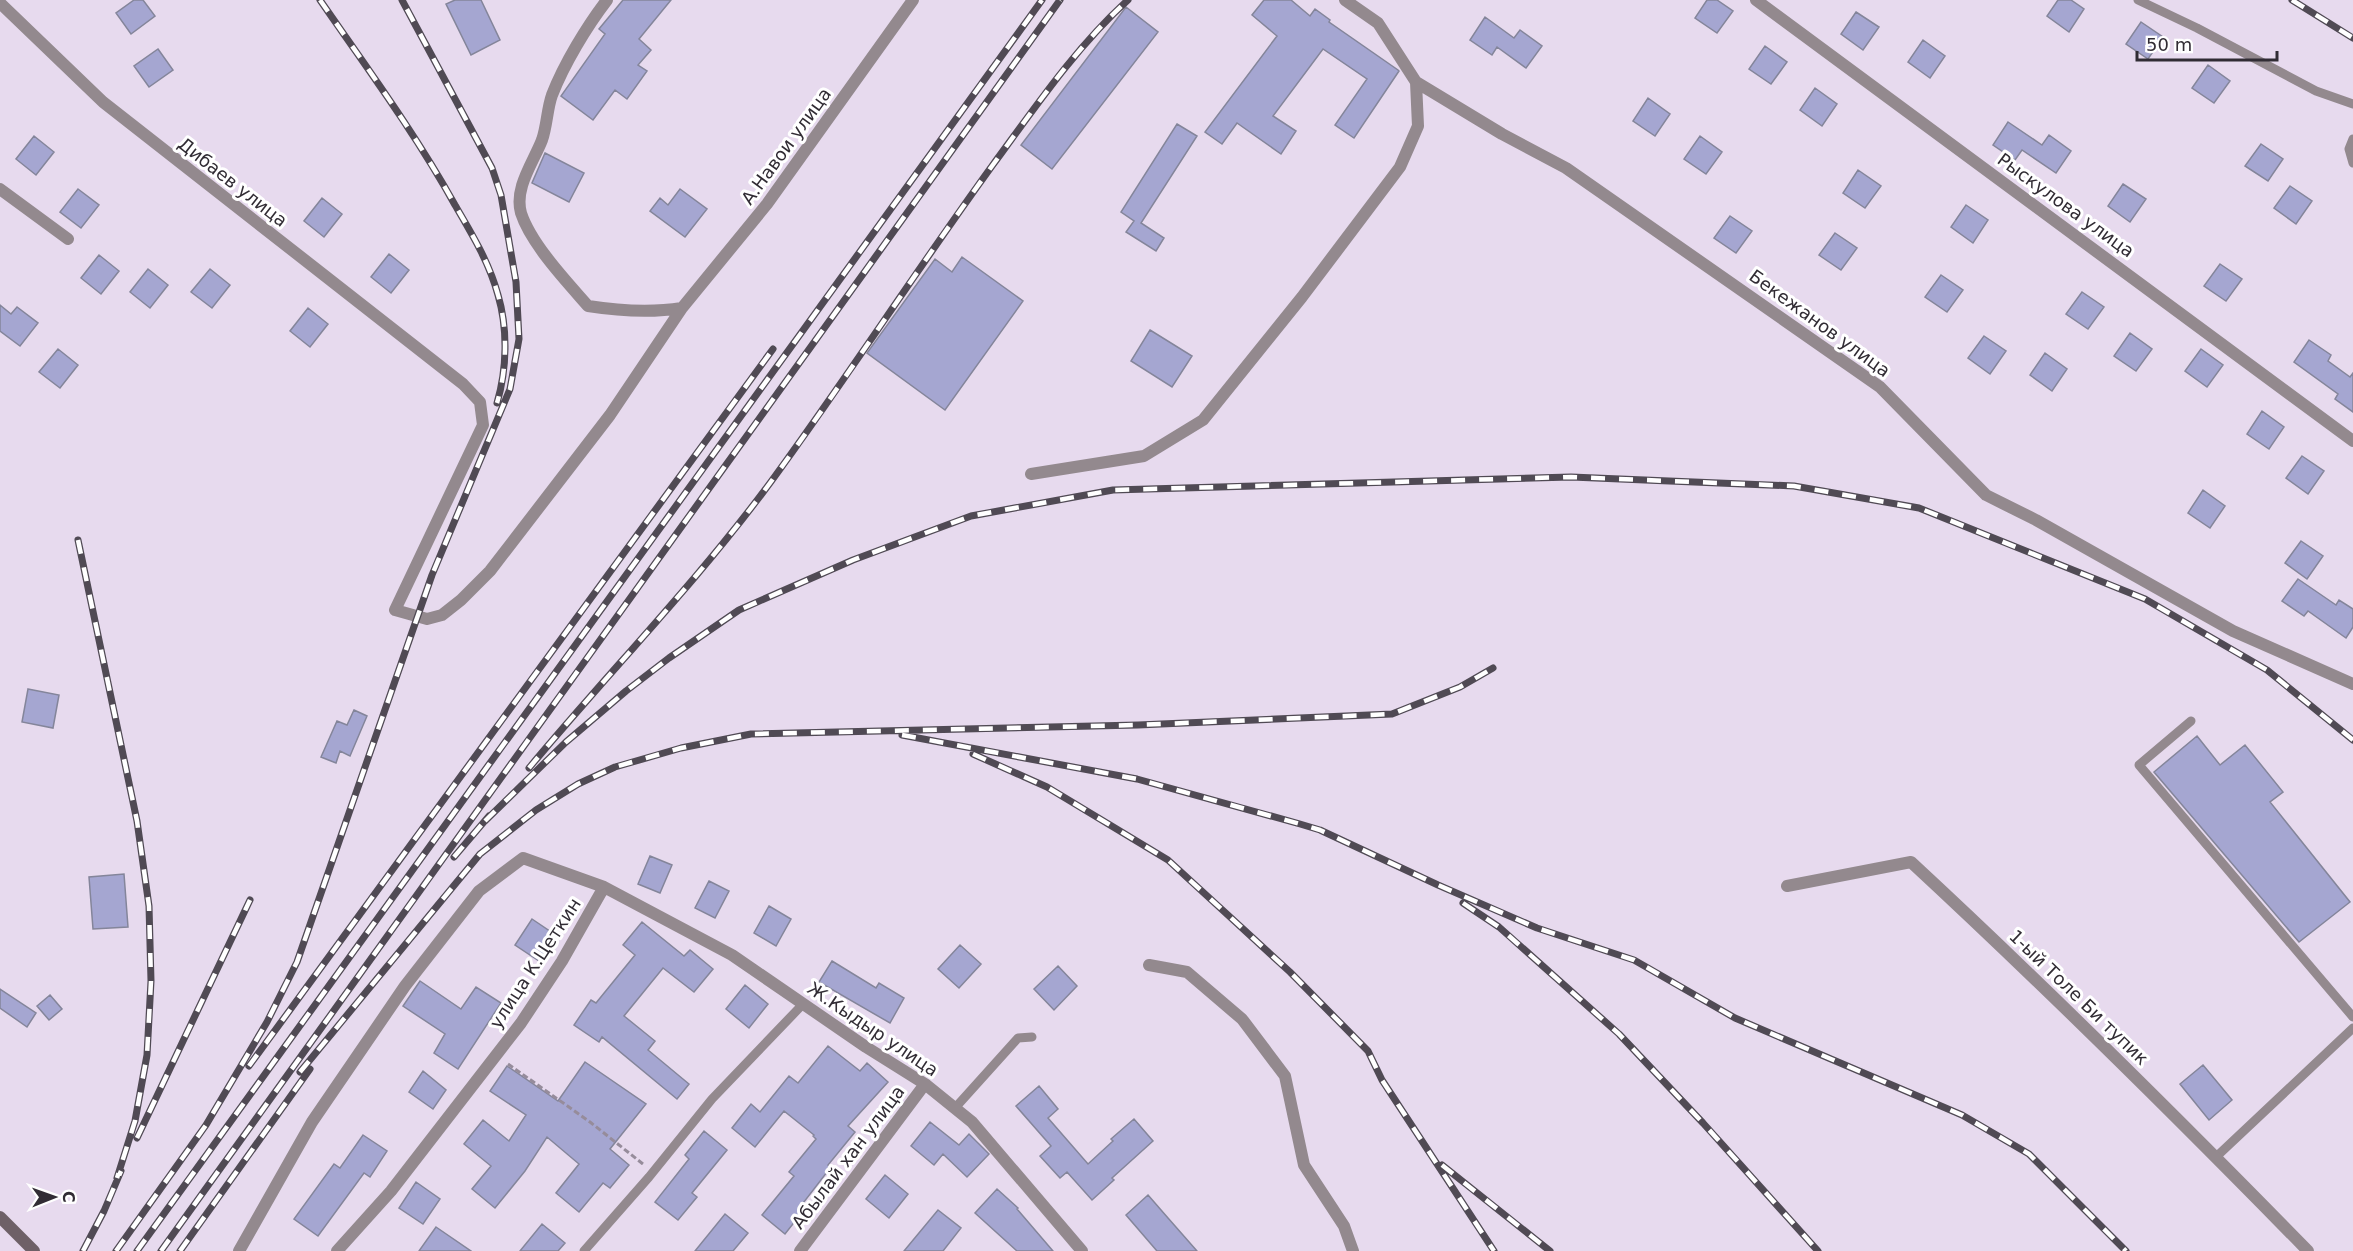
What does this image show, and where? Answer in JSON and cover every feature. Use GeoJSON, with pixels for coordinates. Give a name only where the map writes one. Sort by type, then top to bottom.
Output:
{"type":"FeatureCollection","features":[{"type":"Feature","properties":{"kind":"main road"},"geometry":{"type":"LineString","coordinates":[[0,1217],[32,1249]]}},
{"type":"Feature","properties":{"kind":"street"},"geometry":{"type":"LineString","coordinates":[[608,0],[588,25],[552,95],[543,138],[519,193],[521,212],[528,229],[588,306],[627,312],[662,312],[682,308]]}},
{"type":"Feature","properties":{"kind":"street","name":"А.Навои улица"},"geometry":{"type":"LineString","coordinates":[[455,378],[480,402],[483,425],[395,610],[428,619],[442,615],[461,600],[490,571],[515,540],[610,415],[682,308],[767,204],[913,0]]}},
{"type":"Feature","properties":{"kind":"street","name":"Бекежанов улица"},"geometry":{"type":"LineString","coordinates":[[1345,0],[1378,23],[1416,82],[1502,134],[1566,168],[1880,387],[1986,495],[2036,520],[2233,631],[2353,684]]}},
{"type":"Feature","properties":{"kind":"street","name":"Рыскулова улица"},"geometry":{"type":"LineString","coordinates":[[1756,0],[2353,441]]}},
{"type":"Feature","properties":{"kind":"street","name":"Дибаев улица"},"geometry":{"type":"LineString","coordinates":[[0,3],[103,102],[455,378]]}},
{"type":"Feature","properties":{"kind":"street"},"geometry":{"type":"LineString","coordinates":[[1031,474],[1144,456],[1203,420],[1302,297],[1400,167],[1418,126],[1416,82]]}},
{"type":"Feature","properties":{"kind":"street"},"geometry":{"type":"LineString","coordinates":[[0,189],[68,239]]}},
{"type":"Feature","properties":{"kind":"street","name":"улица К.Цеткин"},"geometry":{"type":"LineString","coordinates":[[238,1251],[312,1122],[405,986],[479,891],[524,858],[604,887],[562,961],[521,1023],[390,1191],[337,1251]]}},
{"type":"Feature","properties":{"kind":"street","name":"1-ый Толе Би тупик"},"geometry":{"type":"LineString","coordinates":[[1787,886],[1911,862],[1992,936],[2308,1251]]}},
{"type":"Feature","properties":{"kind":"street","name":"Ж.Кыдыр улица"},"geometry":{"type":"LineString","coordinates":[[604,887],[732,955],[926,1084],[972,1122],[1082,1251]]}},
{"type":"Feature","properties":{"kind":"street"},"geometry":{"type":"LineString","coordinates":[[1149,965],[1186,972],[1242,1019],[1286,1076],[1304,1165],[1344,1226],[1353,1251]]}},
{"type":"Feature","properties":{"kind":"street","name":"Абылай хан улица"},"geometry":{"type":"LineString","coordinates":[[800,1251],[926,1084]]}},
{"type":"Feature","properties":{"kind":"lane"},"geometry":{"type":"LineString","coordinates":[[2138,0],[2197,28],[2316,91],[2353,104]]}},
{"type":"Feature","properties":{"kind":"lane"},"geometry":{"type":"LineString","coordinates":[[2353,139],[2349,149],[2353,163]]}},
{"type":"Feature","properties":{"kind":"lane"},"geometry":{"type":"LineString","coordinates":[[2191,721],[2139,765],[2353,1017]]}},
{"type":"Feature","properties":{"kind":"lane"},"geometry":{"type":"LineString","coordinates":[[584,1251],[654,1172],[712,1099],[803,1004]]}},
{"type":"Feature","properties":{"kind":"lane"},"geometry":{"type":"LineString","coordinates":[[2216,1157],[2353,1028]]}},
{"type":"Feature","properties":{"kind":"lane"},"geometry":{"type":"LineString","coordinates":[[955,1108],[1018,1038],[1032,1037]]}},
{"type":"Feature","properties":{"kind":"path"},"geometry":{"type":"LineString","coordinates":[[496,1055],[590,1122],[654,1172]]}},
{"type":"Feature","properties":{"kind":"building"},"geometry":{"type":"Polygon","coordinates":[[[134,0],[143,0],[155,16],[131,34],[116,13],[134,0]]]}},
{"type":"Feature","properties":{"kind":"building"},"geometry":{"type":"Polygon","coordinates":[[[455,0],[481,0],[500,40],[471,55],[446,4],[455,0]]]}},
{"type":"Feature","properties":{"kind":"building"},"geometry":{"type":"Polygon","coordinates":[[[623,0],[671,0],[639,39],[651,50],[638,65],[647,71],[627,99],[615,90],[593,120],[561,96],[605,34],[599,29],[623,0]]]}},
{"type":"Feature","properties":{"kind":"building"},"geometry":{"type":"Polygon","coordinates":[[[1264,0],[1291,0],[1310,16],[1315,9],[1330,20],[1329,22],[1399,71],[1354,138],[1335,125],[1367,79],[1323,49],[1273,116],[1296,131],[1281,154],[1237,123],[1222,144],[1205,132],[1277,36],[1252,15],[1264,0]]]}},
{"type":"Feature","properties":{"kind":"building"},"geometry":{"type":"Polygon","coordinates":[[[1707,0],[1717,0],[1733,11],[1717,33],[1695,18],[1707,0]]]}},
{"type":"Feature","properties":{"kind":"building"},"geometry":{"type":"Polygon","coordinates":[[[2058,0],[2071,0],[2084,9],[2069,32],[2047,16],[2058,0]]]}},
{"type":"Feature","properties":{"kind":"building"},"geometry":{"type":"Polygon","coordinates":[[[1126,7],[1158,32],[1052,169],[1021,145],[1126,7]]]}},
{"type":"Feature","properties":{"kind":"building"},"geometry":{"type":"Polygon","coordinates":[[[1856,12],[1879,27],[1863,50],[1841,34],[1856,12]]]}},
{"type":"Feature","properties":{"kind":"building"},"geometry":{"type":"Polygon","coordinates":[[[1485,17],[1514,38],[1520,30],[1542,46],[1526,68],[1497,47],[1492,55],[1470,40],[1485,17]]]}},
{"type":"Feature","properties":{"kind":"building"},"geometry":{"type":"Polygon","coordinates":[[[2141,22],[2163,37],[2148,59],[2126,44],[2141,22]]]}},
{"type":"Feature","properties":{"kind":"building"},"geometry":{"type":"Polygon","coordinates":[[[1923,40],[1945,56],[1930,78],[1908,62],[1923,40]]]}},
{"type":"Feature","properties":{"kind":"building"},"geometry":{"type":"Polygon","coordinates":[[[1765,46],[1787,62],[1771,84],[1749,69],[1765,46]]]}},
{"type":"Feature","properties":{"kind":"building"},"geometry":{"type":"Polygon","coordinates":[[[158,49],[173,70],[149,87],[134,66],[158,49]]]}},
{"type":"Feature","properties":{"kind":"building"},"geometry":{"type":"Polygon","coordinates":[[[2208,65],[2230,81],[2214,103],[2192,88],[2208,65]]]}},
{"type":"Feature","properties":{"kind":"building"},"geometry":{"type":"Polygon","coordinates":[[[1815,88],[1837,104],[1822,126],[1800,110],[1815,88]]]}},
{"type":"Feature","properties":{"kind":"building"},"geometry":{"type":"Polygon","coordinates":[[[1648,98],[1670,114],[1655,136],[1633,121],[1648,98]]]}},
{"type":"Feature","properties":{"kind":"building"},"geometry":{"type":"Polygon","coordinates":[[[2008,122],[2042,145],[2049,135],[2071,151],[2056,173],[2022,150],[2015,160],[1993,145],[2008,122]]]}},
{"type":"Feature","properties":{"kind":"building"},"geometry":{"type":"Polygon","coordinates":[[[1177,124],[1197,136],[1141,223],[1164,238],[1156,251],[1126,232],[1134,221],[1121,212],[1177,124]]]}},
{"type":"Feature","properties":{"kind":"building"},"geometry":{"type":"Polygon","coordinates":[[[34,136],[54,152],[36,175],[16,159],[34,136]]]}},
{"type":"Feature","properties":{"kind":"building"},"geometry":{"type":"Polygon","coordinates":[[[1700,136],[1722,152],[1706,174],[1684,159],[1700,136]]]}},
{"type":"Feature","properties":{"kind":"building"},"geometry":{"type":"Polygon","coordinates":[[[2261,144],[2283,159],[2268,181],[2245,166],[2261,144]]]}},
{"type":"Feature","properties":{"kind":"building"},"geometry":{"type":"Polygon","coordinates":[[[545,153],[584,173],[569,202],[532,183],[545,153]]]}},
{"type":"Feature","properties":{"kind":"building"},"geometry":{"type":"Polygon","coordinates":[[[1858,170],[1881,186],[1865,208],[1843,193],[1858,170]]]}},
{"type":"Feature","properties":{"kind":"building"},"geometry":{"type":"Polygon","coordinates":[[[2123,184],[2146,199],[2130,222],[2108,206],[2123,184]]]}},
{"type":"Feature","properties":{"kind":"building"},"geometry":{"type":"Polygon","coordinates":[[[2290,186],[2312,201],[2296,224],[2274,208],[2290,186]]]}},
{"type":"Feature","properties":{"kind":"building"},"geometry":{"type":"Polygon","coordinates":[[[78,189],[99,205],[81,228],[60,212],[78,189]]]}},
{"type":"Feature","properties":{"kind":"building"},"geometry":{"type":"Polygon","coordinates":[[[680,189],[707,209],[685,237],[650,211],[660,198],[668,205],[680,189]]]}},
{"type":"Feature","properties":{"kind":"building"},"geometry":{"type":"Polygon","coordinates":[[[322,198],[342,214],[324,237],[304,221],[322,198]]]}},
{"type":"Feature","properties":{"kind":"building"},"geometry":{"type":"Polygon","coordinates":[[[1966,205],[1988,220],[1973,243],[1951,227],[1966,205]]]}},
{"type":"Feature","properties":{"kind":"building"},"geometry":{"type":"Polygon","coordinates":[[[1730,216],[1752,231],[1736,253],[1714,238],[1730,216]]]}},
{"type":"Feature","properties":{"kind":"building"},"geometry":{"type":"Polygon","coordinates":[[[1835,233],[1857,248],[1841,270],[1819,255],[1835,233]]]}},
{"type":"Feature","properties":{"kind":"building"},"geometry":{"type":"Polygon","coordinates":[[[389,254],[409,270],[391,293],[371,277],[389,254]]]}},
{"type":"Feature","properties":{"kind":"building"},"geometry":{"type":"Polygon","coordinates":[[[99,255],[119,271],[101,294],[81,278],[99,255]]]}},
{"type":"Feature","properties":{"kind":"building"},"geometry":{"type":"Polygon","coordinates":[[[962,257],[1023,301],[945,410],[867,353],[935,259],[952,272],[962,257]]]}},
{"type":"Feature","properties":{"kind":"building"},"geometry":{"type":"Polygon","coordinates":[[[2220,264],[2242,279],[2226,301],[2204,286],[2220,264]]]}},
{"type":"Feature","properties":{"kind":"building"},"geometry":{"type":"Polygon","coordinates":[[[148,269],[168,285],[150,308],[130,292],[148,269]]]}},
{"type":"Feature","properties":{"kind":"building"},"geometry":{"type":"Polygon","coordinates":[[[210,269],[230,285],[212,308],[191,292],[210,269]]]}},
{"type":"Feature","properties":{"kind":"building"},"geometry":{"type":"Polygon","coordinates":[[[1941,275],[1963,290],[1947,312],[1925,297],[1941,275]]]}},
{"type":"Feature","properties":{"kind":"building"},"geometry":{"type":"Polygon","coordinates":[[[2082,292],[2104,307],[2088,329],[2066,314],[2082,292]]]}},
{"type":"Feature","properties":{"kind":"building"},"geometry":{"type":"Polygon","coordinates":[[[0,305],[11,314],[17,307],[38,323],[20,346],[0,331],[0,305]]]}},
{"type":"Feature","properties":{"kind":"building"},"geometry":{"type":"Polygon","coordinates":[[[308,308],[328,324],[310,347],[290,331],[308,308]]]}},
{"type":"Feature","properties":{"kind":"building"},"geometry":{"type":"Polygon","coordinates":[[[1150,330],[1192,356],[1172,387],[1131,361],[1150,330]]]}},
{"type":"Feature","properties":{"kind":"building"},"geometry":{"type":"Polygon","coordinates":[[[2130,333],[2152,349],[2136,371],[2114,356],[2130,333]]]}},
{"type":"Feature","properties":{"kind":"building"},"geometry":{"type":"Polygon","coordinates":[[[1984,336],[2006,351],[1990,374],[1968,358],[1984,336]]]}},
{"type":"Feature","properties":{"kind":"building"},"geometry":{"type":"Polygon","coordinates":[[[2309,340],[2331,355],[2328,361],[2350,377],[2353,373],[2353,412],[2335,399],[2338,394],[2294,362],[2309,340]]]}},
{"type":"Feature","properties":{"kind":"building"},"geometry":{"type":"Polygon","coordinates":[[[58,349],[78,365],[60,388],[39,372],[58,349]]]}},
{"type":"Feature","properties":{"kind":"building"},"geometry":{"type":"Polygon","coordinates":[[[2201,349],[2223,365],[2207,387],[2185,371],[2201,349]]]}},
{"type":"Feature","properties":{"kind":"building"},"geometry":{"type":"Polygon","coordinates":[[[2045,353],[2067,369],[2052,391],[2030,375],[2045,353]]]}},
{"type":"Feature","properties":{"kind":"building"},"geometry":{"type":"Polygon","coordinates":[[[2262,411],[2284,427],[2269,449],[2247,434],[2262,411]]]}},
{"type":"Feature","properties":{"kind":"building"},"geometry":{"type":"Polygon","coordinates":[[[2302,456],[2324,471],[2308,494],[2286,478],[2302,456]]]}},
{"type":"Feature","properties":{"kind":"building"},"geometry":{"type":"Polygon","coordinates":[[[2203,490],[2225,506],[2210,528],[2188,513],[2203,490]]]}},
{"type":"Feature","properties":{"kind":"building"},"geometry":{"type":"Polygon","coordinates":[[[2301,541],[2323,556],[2307,579],[2285,563],[2301,541]]]}},
{"type":"Feature","properties":{"kind":"building"},"geometry":{"type":"Polygon","coordinates":[[[2298,579],[2336,605],[2339,600],[2353,609],[2353,627],[2346,638],[2308,611],[2304,616],[2282,601],[2298,579]]]}},
{"type":"Feature","properties":{"kind":"building"},"geometry":{"type":"Polygon","coordinates":[[[28,689],[59,695],[53,728],[22,722],[28,689]]]}},
{"type":"Feature","properties":{"kind":"building"},"geometry":{"type":"Polygon","coordinates":[[[354,710],[367,716],[350,756],[340,751],[336,763],[321,757],[337,721],[347,725],[354,710]]]}},
{"type":"Feature","properties":{"kind":"building"},"geometry":{"type":"Polygon","coordinates":[[[2197,736],[2220,765],[2245,745],[2283,792],[2270,802],[2350,902],[2299,942],[2154,772],[2197,736]]]}},
{"type":"Feature","properties":{"kind":"building"},"geometry":{"type":"Polygon","coordinates":[[[650,856],[672,865],[660,893],[638,884],[650,856]]]}},
{"type":"Feature","properties":{"kind":"building"},"geometry":{"type":"Polygon","coordinates":[[[124,874],[128,927],[93,929],[89,877],[124,874]]]}},
{"type":"Feature","properties":{"kind":"building"},"geometry":{"type":"Polygon","coordinates":[[[709,881],[729,891],[715,918],[695,908],[709,881]]]}},
{"type":"Feature","properties":{"kind":"building"},"geometry":{"type":"Polygon","coordinates":[[[769,906],[791,919],[776,946],[754,933],[769,906]]]}},
{"type":"Feature","properties":{"kind":"building"},"geometry":{"type":"Polygon","coordinates":[[[532,919],[557,936],[539,961],[515,945],[532,919]]]}},
{"type":"Feature","properties":{"kind":"building"},"geometry":{"type":"Polygon","coordinates":[[[642,922],[684,956],[690,950],[713,969],[694,992],[663,968],[624,1016],[655,1041],[648,1050],[689,1084],[677,1099],[602,1037],[599,1042],[574,1025],[591,1000],[596,1003],[635,955],[623,945],[642,922]]]}},
{"type":"Feature","properties":{"kind":"building"},"geometry":{"type":"Polygon","coordinates":[[[960,945],[981,964],[959,988],[938,969],[960,945]]]}},
{"type":"Feature","properties":{"kind":"building"},"geometry":{"type":"Polygon","coordinates":[[[832,961],[876,988],[879,983],[904,998],[890,1023],[819,982],[832,961]]]}},
{"type":"Feature","properties":{"kind":"building"},"geometry":{"type":"Polygon","coordinates":[[[1058,966],[1077,986],[1054,1010],[1034,989],[1058,966]]]}},
{"type":"Feature","properties":{"kind":"building"},"geometry":{"type":"Polygon","coordinates":[[[420,981],[461,1009],[476,987],[501,1003],[458,1069],[434,1053],[445,1034],[403,1006],[420,981]]]}},
{"type":"Feature","properties":{"kind":"building"},"geometry":{"type":"Polygon","coordinates":[[[745,985],[768,1004],[749,1028],[726,1009],[745,985]]]}},
{"type":"Feature","properties":{"kind":"building"},"geometry":{"type":"Polygon","coordinates":[[[0,989],[36,1013],[27,1027],[0,1008],[0,989]]]}},
{"type":"Feature","properties":{"kind":"building"},"geometry":{"type":"Polygon","coordinates":[[[50,995],[62,1009],[49,1020],[37,1006],[50,995]]]}},
{"type":"Feature","properties":{"kind":"building"},"geometry":{"type":"Polygon","coordinates":[[[828,1046],[860,1071],[867,1063],[888,1082],[848,1126],[855,1132],[828,1165],[831,1167],[800,1207],[804,1210],[785,1234],[762,1215],[794,1176],[789,1172],[816,1139],[814,1135],[784,1111],[755,1147],[732,1128],[751,1104],[760,1112],[789,1076],[798,1083],[828,1046]]]}},
{"type":"Feature","properties":{"kind":"building"},"geometry":{"type":"Polygon","coordinates":[[[585,1062],[646,1104],[610,1149],[629,1165],[610,1188],[603,1183],[579,1212],[556,1193],[579,1164],[547,1137],[525,1171],[495,1208],[472,1189],[491,1166],[464,1144],[483,1120],[509,1141],[526,1115],[490,1091],[507,1066],[558,1101],[585,1062]]]}},
{"type":"Feature","properties":{"kind":"building"},"geometry":{"type":"Polygon","coordinates":[[[2203,1065],[2232,1100],[2209,1120],[2180,1084],[2203,1065]]]}},
{"type":"Feature","properties":{"kind":"building"},"geometry":{"type":"Polygon","coordinates":[[[423,1071],[446,1090],[433,1109],[409,1092],[423,1071]]]}},
{"type":"Feature","properties":{"kind":"building"},"geometry":{"type":"Polygon","coordinates":[[[1039,1086],[1058,1109],[1048,1118],[1088,1164],[1134,1119],[1153,1141],[1112,1178],[1114,1180],[1092,1200],[1067,1172],[1060,1178],[1040,1156],[1051,1146],[1016,1106],[1039,1086]]]}},
{"type":"Feature","properties":{"kind":"building"},"geometry":{"type":"Polygon","coordinates":[[[930,1122],[959,1145],[969,1134],[989,1154],[967,1177],[943,1154],[934,1165],[911,1146],[930,1122]]]}},
{"type":"Feature","properties":{"kind":"building"},"geometry":{"type":"Polygon","coordinates":[[[704,1131],[727,1150],[692,1193],[697,1197],[678,1220],[655,1202],[689,1159],[685,1155],[704,1131]]]}},
{"type":"Feature","properties":{"kind":"building"},"geometry":{"type":"Polygon","coordinates":[[[363,1135],[387,1151],[370,1177],[364,1173],[318,1236],[294,1219],[334,1164],[340,1168],[363,1135]]]}},
{"type":"Feature","properties":{"kind":"building"},"geometry":{"type":"Polygon","coordinates":[[[885,1175],[908,1194],[889,1218],[866,1199],[885,1175]]]}},
{"type":"Feature","properties":{"kind":"building"},"geometry":{"type":"Polygon","coordinates":[[[416,1182],[440,1199],[423,1224],[399,1208],[416,1182]]]}},
{"type":"Feature","properties":{"kind":"building"},"geometry":{"type":"Polygon","coordinates":[[[997,1189],[1018,1208],[1053,1251],[1017,1251],[975,1213],[997,1189]]]}},
{"type":"Feature","properties":{"kind":"building"},"geometry":{"type":"Polygon","coordinates":[[[1148,1195],[1197,1251],[1157,1251],[1126,1215],[1148,1195]]]}},
{"type":"Feature","properties":{"kind":"building"},"geometry":{"type":"Polygon","coordinates":[[[938,1210],[961,1228],[943,1251],[904,1251],[938,1210]]]}},
{"type":"Feature","properties":{"kind":"building"},"geometry":{"type":"Polygon","coordinates":[[[725,1214],[748,1233],[733,1251],[695,1251],[725,1214]]]}},
{"type":"Feature","properties":{"kind":"building"},"geometry":{"type":"Polygon","coordinates":[[[542,1224],[565,1243],[558,1251],[520,1251],[542,1224]]]}},
{"type":"Feature","properties":{"kind":"building"},"geometry":{"type":"Polygon","coordinates":[[[436,1227],[471,1251],[419,1251],[436,1227]]]}},
{"type":"Feature","properties":{"kind":"railway"},"geometry":{"type":"LineString","coordinates":[[320,0],[424,152],[485,260],[498,295],[505,335],[503,377],[497,403]]}},
{"type":"Feature","properties":{"kind":"railway"},"geometry":{"type":"LineString","coordinates":[[116,1251],[206,1125],[267,1022],[297,962],[432,575],[510,389],[519,339],[516,282],[501,195],[492,168],[402,0]]}},
{"type":"Feature","properties":{"kind":"railway"},"geometry":{"type":"LineString","coordinates":[[137,1251],[1042,0]]}},
{"type":"Feature","properties":{"kind":"railway"},"geometry":{"type":"LineString","coordinates":[[161,1251],[1060,0]]}},
{"type":"Feature","properties":{"kind":"railway"},"geometry":{"type":"LineString","coordinates":[[529,768],[742,520],[1040,101],[1090,38],[1128,0]]}},
{"type":"Feature","properties":{"kind":"railway"},"geometry":{"type":"LineString","coordinates":[[2292,0],[2353,38]]}},
{"type":"Feature","properties":{"kind":"railway"},"geometry":{"type":"LineString","coordinates":[[249,1066],[773,349]]}},
{"type":"Feature","properties":{"kind":"railway"},"geometry":{"type":"LineString","coordinates":[[485,821],[566,742],[626,691],[739,610],[853,560],[971,516],[1113,490],[1571,477],[1794,486],[1919,508],[2145,599],[2267,670],[2353,740]]}},
{"type":"Feature","properties":{"kind":"railway"},"geometry":{"type":"LineString","coordinates":[[78,540],[137,821],[149,906],[151,981],[147,1055],[135,1121],[117,1178]]}},
{"type":"Feature","properties":{"kind":"railway"},"geometry":{"type":"LineString","coordinates":[[300,1072],[480,854],[536,810],[578,784],[615,767],[681,748],[751,734],[1138,725],[1392,714],[1460,687],[1493,668]]}},
{"type":"Feature","properties":{"kind":"railway"},"geometry":{"type":"LineString","coordinates":[[902,735],[1137,779],[1320,830],[1537,928],[1634,960],[1735,1018],[1962,1115],[2029,1154],[2126,1251]]}},
{"type":"Feature","properties":{"kind":"railway"},"geometry":{"type":"LineString","coordinates":[[973,754],[1047,787],[1168,860],[1290,972],[1368,1051],[1382,1080],[1494,1251]]}},
{"type":"Feature","properties":{"kind":"railway"},"geometry":{"type":"LineString","coordinates":[[454,857],[489,816]]}},
{"type":"Feature","properties":{"kind":"railway"},"geometry":{"type":"LineString","coordinates":[[137,1138],[250,900]]}},
{"type":"Feature","properties":{"kind":"railway"},"geometry":{"type":"LineString","coordinates":[[1463,903],[1499,927],[1619,1034],[1818,1251]]}},
{"type":"Feature","properties":{"kind":"railway"},"geometry":{"type":"LineString","coordinates":[[180,1251],[310,1069]]}},
{"type":"Feature","properties":{"kind":"railway"},"geometry":{"type":"LineString","coordinates":[[1442,1165],[1550,1251]]}},
{"type":"Feature","properties":{"kind":"railway"},"geometry":{"type":"LineString","coordinates":[[83,1251],[104,1211],[121,1171]]}}]}
